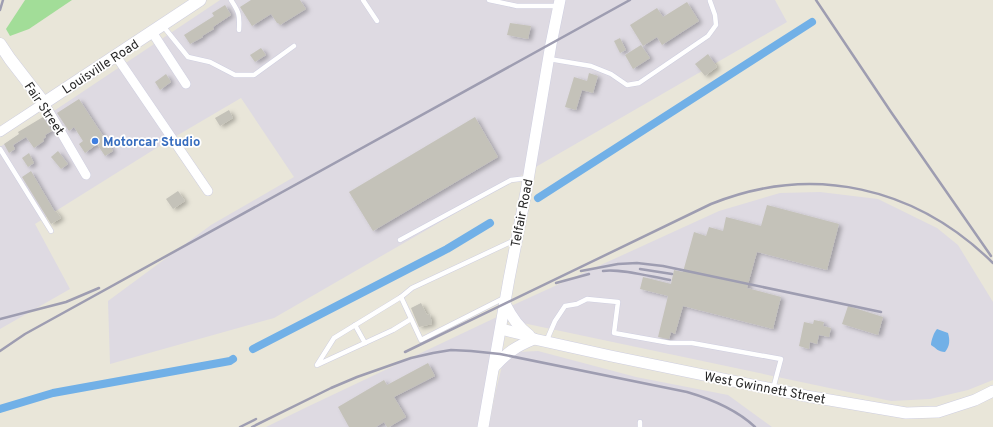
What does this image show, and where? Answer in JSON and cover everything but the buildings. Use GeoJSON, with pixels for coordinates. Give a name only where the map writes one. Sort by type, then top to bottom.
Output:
{"type":"FeatureCollection","features":[{"type":"Feature","properties":{"kind":"main road","name":"Louisville Road"},"geometry":{"type":"LineString","coordinates":[[44,103],[200,0]]}},
{"type":"Feature","properties":{"kind":"main road","name":"Fair Street"},"geometry":{"type":"LineString","coordinates":[[0,44],[44,103]]}},
{"type":"Feature","properties":{"kind":"street","name":"Telfair Road"},"geometry":{"type":"LineString","coordinates":[[483,427],[551,44],[560,3]]}},
{"type":"Feature","properties":{"kind":"street"},"geometry":{"type":"LineString","coordinates":[[152,32],[186,84]]}},
{"type":"Feature","properties":{"kind":"street"},"geometry":{"type":"LineString","coordinates":[[116,56],[208,191]]}},
{"type":"Feature","properties":{"kind":"street","name":"Louisville Road"},"geometry":{"type":"LineString","coordinates":[[0,132],[44,103]]}},
{"type":"Feature","properties":{"kind":"street","name":"Fair Street"},"geometry":{"type":"LineString","coordinates":[[44,103],[86,175]]}},
{"type":"Feature","properties":{"kind":"street"},"geometry":{"type":"LineString","coordinates":[[494,368],[510,351],[534,339],[517,324],[511,315],[505,300]]}},
{"type":"Feature","properties":{"kind":"street","name":"West Gwinnett Street"},"geometry":{"type":"LineString","coordinates":[[500,333],[525,335],[546,342],[806,396],[906,413],[938,412],[975,400],[993,391]]}},
{"type":"Feature","properties":{"kind":"lane"},"geometry":{"type":"LineString","coordinates":[[231,0],[240,19],[239,30]]}},
{"type":"Feature","properties":{"kind":"lane"},"geometry":{"type":"LineString","coordinates":[[364,0],[377,21]]}},
{"type":"Feature","properties":{"kind":"lane"},"geometry":{"type":"LineString","coordinates":[[489,0],[517,6],[560,3]]}},
{"type":"Feature","properties":{"kind":"lane"},"geometry":{"type":"LineString","coordinates":[[549,60],[591,66],[611,74],[627,85],[638,83],[708,36],[716,26],[715,14],[710,1]]}},
{"type":"Feature","properties":{"kind":"lane"},"geometry":{"type":"LineString","coordinates":[[162,25],[188,58],[210,62],[235,75],[254,75],[294,46]]}},
{"type":"Feature","properties":{"kind":"lane"},"geometry":{"type":"LineString","coordinates":[[0,149],[51,231]]}},
{"type":"Feature","properties":{"kind":"lane"},"geometry":{"type":"LineString","coordinates":[[400,240],[511,180],[528,178]]}},
{"type":"Feature","properties":{"kind":"lane"},"geometry":{"type":"LineString","coordinates":[[411,319],[393,330],[317,365],[334,338],[401,297],[412,288],[516,240]]}},
{"type":"Feature","properties":{"kind":"lane"},"geometry":{"type":"LineString","coordinates":[[401,297],[421,340],[505,300]]}},
{"type":"Feature","properties":{"kind":"lane"},"geometry":{"type":"LineString","coordinates":[[546,342],[555,321],[565,306],[577,304],[587,299],[618,302],[614,333],[670,343],[692,343],[781,359],[774,389]]}},
{"type":"Feature","properties":{"kind":"lane"},"geometry":{"type":"LineString","coordinates":[[355,325],[364,343]]}},
{"type":"Feature","properties":{"kind":"shaded area"},"geometry":{"type":"Polygon","coordinates":[[[220,0],[775,0],[787,22],[274,318],[110,364],[108,301],[211,225],[294,177],[241,98],[166,142],[35,224],[70,289],[0,329],[0,147],[220,0]]]}},
{"type":"Feature","properties":{"kind":"shaded area"},"geometry":{"type":"Polygon","coordinates":[[[820,192],[878,199],[937,228],[958,245],[993,302],[993,380],[968,390],[930,399],[891,401],[518,322],[511,306],[719,211],[780,193],[820,192]]]}},
{"type":"Feature","properties":{"kind":"shaded area"},"geometry":{"type":"Polygon","coordinates":[[[499,316],[478,427],[266,427],[307,407],[499,316]]]}},
{"type":"Feature","properties":{"kind":"shaded area"},"geometry":{"type":"Polygon","coordinates":[[[538,351],[636,377],[728,395],[772,427],[489,427],[502,366],[517,352],[538,351]]]}},
{"type":"Feature","properties":{"kind":"green space"},"geometry":{"type":"Polygon","coordinates":[[[25,0],[72,0],[29,29],[10,36],[6,29],[25,0]]]}},
{"type":"Feature","properties":{"kind":"water"},"geometry":{"type":"Polygon","coordinates":[[[937,329],[948,333],[949,343],[945,352],[939,351],[931,345],[937,329]]]}},
{"type":"Feature","properties":{"kind":"waterway"},"geometry":{"type":"LineString","coordinates":[[538,198],[812,22]]}},
{"type":"Feature","properties":{"kind":"waterway"},"geometry":{"type":"LineString","coordinates":[[253,349],[447,249],[490,223]]}},
{"type":"Feature","properties":{"kind":"waterway"},"geometry":{"type":"LineString","coordinates":[[0,409],[53,393],[230,361],[233,359]]}},
{"type":"Feature","properties":{"kind":"railway"},"geometry":{"type":"LineString","coordinates":[[0,10],[3,0]]}},
{"type":"Feature","properties":{"kind":"railway"},"geometry":{"type":"LineString","coordinates":[[0,351],[25,334],[630,0]]}},
{"type":"Feature","properties":{"kind":"railway"},"geometry":{"type":"LineString","coordinates":[[816,0],[891,112],[991,256]]}},
{"type":"Feature","properties":{"kind":"railway"},"geometry":{"type":"LineString","coordinates":[[405,352],[711,204],[749,192],[787,185],[825,185],[861,190],[897,200],[931,216],[963,237],[993,263]]}},
{"type":"Feature","properties":{"kind":"railway"},"geometry":{"type":"LineString","coordinates":[[581,271],[618,264],[637,263],[663,266],[881,312]]}},
{"type":"Feature","properties":{"kind":"railway"},"geometry":{"type":"LineString","coordinates":[[640,269],[672,274]]}},
{"type":"Feature","properties":{"kind":"railway"},"geometry":{"type":"LineString","coordinates":[[603,271],[610,270],[626,272],[670,280]]}},
{"type":"Feature","properties":{"kind":"railway"},"geometry":{"type":"LineString","coordinates":[[556,283],[589,274]]}},
{"type":"Feature","properties":{"kind":"railway"},"geometry":{"type":"LineString","coordinates":[[0,319],[66,302],[99,288]]}},
{"type":"Feature","properties":{"kind":"railway"},"geometry":{"type":"LineString","coordinates":[[252,427],[331,388],[357,377],[411,358],[451,350],[500,354],[687,392],[723,405],[740,415],[755,427]]}},
{"type":"Feature","properties":{"kind":"railway"},"geometry":{"type":"LineString","coordinates":[[240,427],[256,419]]}},
{"type":"Feature","properties":{"kind":"place","name":"Motorcar Studio"},"geometry":{"type":"Point","coordinates":[95,141]}}]}
